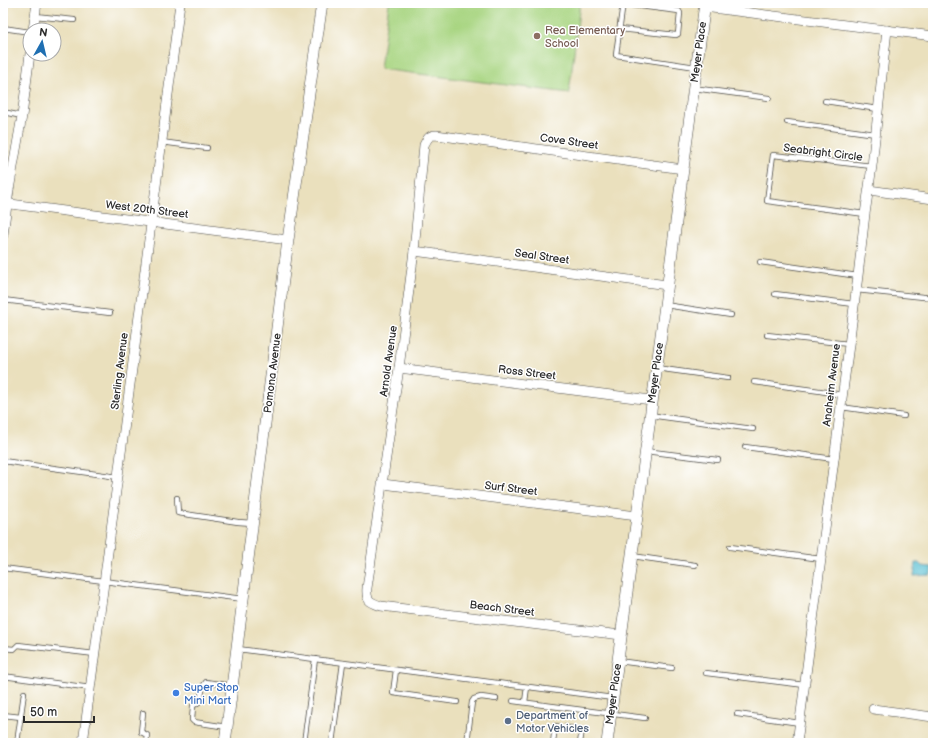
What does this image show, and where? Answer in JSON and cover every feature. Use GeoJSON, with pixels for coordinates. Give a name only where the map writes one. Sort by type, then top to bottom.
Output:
{"type":"FeatureCollection","features":[{"type":"Feature","properties":{"kind":"street"},"geometry":{"type":"LineString","coordinates":[[34,22],[37,3]]}},
{"type":"Feature","properties":{"kind":"street","name":"Sterling Avenue"},"geometry":{"type":"LineString","coordinates":[[83,743],[180,3]]}},
{"type":"Feature","properties":{"kind":"street","name":"Pomona Avenue"},"geometry":{"type":"LineString","coordinates":[[226,742],[288,240],[321,3]]}},
{"type":"Feature","properties":{"kind":"street"},"geometry":{"type":"LineString","coordinates":[[704,5],[933,36]]}},
{"type":"Feature","properties":{"kind":"street","name":"Meyer Place"},"geometry":{"type":"LineString","coordinates":[[607,743],[704,5]]}},
{"type":"Feature","properties":{"kind":"street","name":"Anaheim Avenue"},"geometry":{"type":"LineString","coordinates":[[797,743],[869,190],[887,30]]}},
{"type":"Feature","properties":{"kind":"street"},"geometry":{"type":"LineString","coordinates":[[3,235],[5,203],[22,116],[29,62]]}},
{"type":"Feature","properties":{"kind":"street","name":"Arnold Avenue"},"geometry":{"type":"LineString","coordinates":[[380,606],[369,600],[367,594],[414,251],[424,145],[427,138],[431,135],[453,138]]}},
{"type":"Feature","properties":{"kind":"street","name":"Cove Street"},"geometry":{"type":"LineString","coordinates":[[453,138],[682,169]]}},
{"type":"Feature","properties":{"kind":"street"},"geometry":{"type":"LineString","coordinates":[[869,190],[933,199]]}},
{"type":"Feature","properties":{"kind":"street","name":"West 20th Street"},"geometry":{"type":"LineString","coordinates":[[5,203],[288,240]]}},
{"type":"Feature","properties":{"kind":"street","name":"Seal Street"},"geometry":{"type":"LineString","coordinates":[[414,251],[667,285]]}},
{"type":"Feature","properties":{"kind":"street","name":"Ross Street"},"geometry":{"type":"LineString","coordinates":[[399,368],[651,400]]}},
{"type":"Feature","properties":{"kind":"street","name":"Surf Street"},"geometry":{"type":"LineString","coordinates":[[382,484],[637,516]]}},
{"type":"Feature","properties":{"kind":"street","name":"Beach Street"},"geometry":{"type":"LineString","coordinates":[[380,606],[621,635]]}},
{"type":"Feature","properties":{"kind":"street"},"geometry":{"type":"LineString","coordinates":[[873,709],[933,717]]}},
{"type":"Feature","properties":{"kind":"lane"},"geometry":{"type":"LineString","coordinates":[[620,29],[676,36],[678,34],[679,11],[623,4],[616,55],[696,67]]}},
{"type":"Feature","properties":{"kind":"lane"},"geometry":{"type":"LineString","coordinates":[[35,16],[74,20]]}},
{"type":"Feature","properties":{"kind":"lane"},"geometry":{"type":"LineString","coordinates":[[3,28],[22,31]]}},
{"type":"Feature","properties":{"kind":"lane"},"geometry":{"type":"LineString","coordinates":[[693,88],[769,98]]}},
{"type":"Feature","properties":{"kind":"lane"},"geometry":{"type":"LineString","coordinates":[[825,101],[878,109]]}},
{"type":"Feature","properties":{"kind":"lane"},"geometry":{"type":"LineString","coordinates":[[3,112],[22,116]]}},
{"type":"Feature","properties":{"kind":"lane"},"geometry":{"type":"LineString","coordinates":[[786,122],[876,134]]}},
{"type":"Feature","properties":{"kind":"lane"},"geometry":{"type":"LineString","coordinates":[[162,142],[207,148]]}},
{"type":"Feature","properties":{"kind":"lane","name":"Seabright Circle"},"geometry":{"type":"LineString","coordinates":[[865,214],[767,201],[773,155],[872,166]]}},
{"type":"Feature","properties":{"kind":"lane"},"geometry":{"type":"LineString","coordinates":[[760,262],[858,276]]}},
{"type":"Feature","properties":{"kind":"lane"},"geometry":{"type":"LineString","coordinates":[[856,290],[933,298]]}},
{"type":"Feature","properties":{"kind":"lane"},"geometry":{"type":"LineString","coordinates":[[775,294],[854,304]]}},
{"type":"Feature","properties":{"kind":"lane"},"geometry":{"type":"LineString","coordinates":[[3,300],[110,313]]}},
{"type":"Feature","properties":{"kind":"lane"},"geometry":{"type":"LineString","coordinates":[[665,305],[731,315]]}},
{"type":"Feature","properties":{"kind":"lane"},"geometry":{"type":"LineString","coordinates":[[767,335],[849,344]]}},
{"type":"Feature","properties":{"kind":"lane"},"geometry":{"type":"LineString","coordinates":[[656,368],[728,378]]}},
{"type":"Feature","properties":{"kind":"lane"},"geometry":{"type":"LineString","coordinates":[[754,382],[842,395]]}},
{"type":"Feature","properties":{"kind":"lane"},"geometry":{"type":"LineString","coordinates":[[841,407],[904,416]]}},
{"type":"Feature","properties":{"kind":"lane"},"geometry":{"type":"LineString","coordinates":[[649,415],[753,429]]}},
{"type":"Feature","properties":{"kind":"lane"},"geometry":{"type":"LineString","coordinates":[[745,447],[834,459]]}},
{"type":"Feature","properties":{"kind":"lane"},"geometry":{"type":"LineString","coordinates":[[645,451],[718,460]]}},
{"type":"Feature","properties":{"kind":"lane"},"geometry":{"type":"LineString","coordinates":[[3,461],[118,477]]}},
{"type":"Feature","properties":{"kind":"lane"},"geometry":{"type":"LineString","coordinates":[[177,498],[178,513],[253,523]]}},
{"type":"Feature","properties":{"kind":"lane"},"geometry":{"type":"LineString","coordinates":[[730,547],[821,559]]}},
{"type":"Feature","properties":{"kind":"lane"},"geometry":{"type":"LineString","coordinates":[[632,556],[695,565]]}},
{"type":"Feature","properties":{"kind":"lane"},"geometry":{"type":"LineString","coordinates":[[3,568],[243,599]]}},
{"type":"Feature","properties":{"kind":"lane"},"geometry":{"type":"LineString","coordinates":[[3,648],[14,649],[18,645],[95,654]]}},
{"type":"Feature","properties":{"kind":"lane"},"geometry":{"type":"LineString","coordinates":[[237,648],[612,698]]}},
{"type":"Feature","properties":{"kind":"lane"},"geometry":{"type":"LineString","coordinates":[[304,743],[315,659]]}},
{"type":"Feature","properties":{"kind":"lane"},"geometry":{"type":"LineString","coordinates":[[618,661],[672,668]]}},
{"type":"Feature","properties":{"kind":"lane"},"geometry":{"type":"LineString","coordinates":[[332,743],[344,663]]}},
{"type":"Feature","properties":{"kind":"lane"},"geometry":{"type":"LineString","coordinates":[[396,670],[393,693],[457,702]]}},
{"type":"Feature","properties":{"kind":"lane"},"geometry":{"type":"LineString","coordinates":[[706,673],[804,685]]}},
{"type":"Feature","properties":{"kind":"lane"},"geometry":{"type":"LineString","coordinates":[[3,676],[91,688]]}},
{"type":"Feature","properties":{"kind":"lane"},"geometry":{"type":"LineString","coordinates":[[227,727],[194,722],[192,720],[193,706],[200,701],[203,686],[206,682],[232,686]]}},
{"type":"Feature","properties":{"kind":"lane"},"geometry":{"type":"LineString","coordinates":[[525,702],[527,687]]}},
{"type":"Feature","properties":{"kind":"lane"},"geometry":{"type":"LineString","coordinates":[[18,743],[24,693]]}},
{"type":"Feature","properties":{"kind":"lane"},"geometry":{"type":"LineString","coordinates":[[467,743],[472,702],[474,699],[481,697],[496,699]]}},
{"type":"Feature","properties":{"kind":"lane"},"geometry":{"type":"LineString","coordinates":[[513,701],[645,718]]}},
{"type":"Feature","properties":{"kind":"lane"},"geometry":{"type":"LineString","coordinates":[[143,713],[141,732],[147,735],[146,743]]}},
{"type":"Feature","properties":{"kind":"lane"},"geometry":{"type":"LineString","coordinates":[[737,714],[800,723]]}},
{"type":"Feature","properties":{"kind":"lane"},"geometry":{"type":"LineString","coordinates":[[3,715],[21,717]]}},
{"type":"Feature","properties":{"kind":"lane"},"geometry":{"type":"LineString","coordinates":[[553,743],[555,726],[582,730],[580,743]]}},
{"type":"Feature","properties":{"kind":"green space"},"geometry":{"type":"Polygon","coordinates":[[[389,3],[580,3],[569,93],[380,69],[389,3]]]}},
{"type":"Feature","properties":{"kind":"water"},"geometry":{"type":"Polygon","coordinates":[[[916,563],[919,563],[922,566],[932,567],[931,575],[914,576],[916,563]]]}},
{"type":"Feature","properties":{"kind":"place","name":"Rea Elementary School"},"geometry":{"type":"Point","coordinates":[537,36]}},
{"type":"Feature","properties":{"kind":"place","name":"Super Stop Mini Mart"},"geometry":{"type":"Point","coordinates":[176,693]}},
{"type":"Feature","properties":{"kind":"place","name":"Department of Motor Vehicles"},"geometry":{"type":"Point","coordinates":[508,721]}}]}
